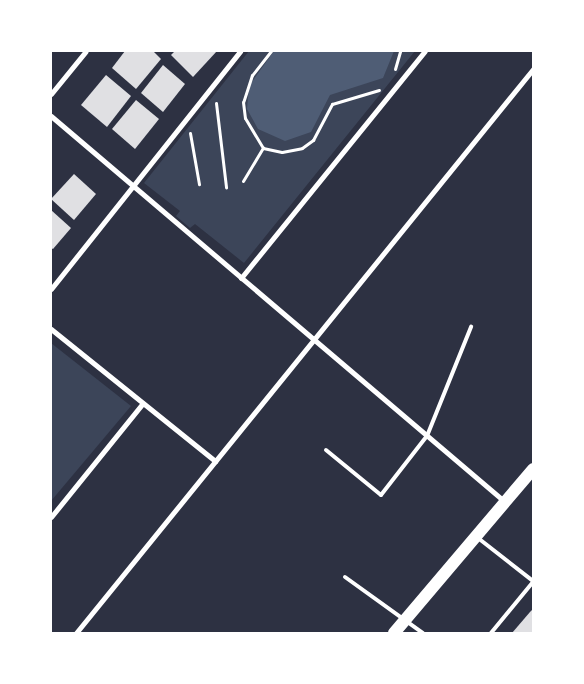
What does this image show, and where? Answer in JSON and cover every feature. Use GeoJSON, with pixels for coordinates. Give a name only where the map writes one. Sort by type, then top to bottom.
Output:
{"type":"FeatureCollection","features":[{"type":"Feature","properties":{"kind":"main road"},"geometry":{"type":"LineString","coordinates":[[394,633],[533,469]]}},
{"type":"Feature","properties":{"kind":"street"},"geometry":{"type":"LineString","coordinates":[[51,94],[86,51]]}},
{"type":"Feature","properties":{"kind":"street"},"geometry":{"type":"LineString","coordinates":[[51,289],[240,51]]}},
{"type":"Feature","properties":{"kind":"street"},"geometry":{"type":"LineString","coordinates":[[241,278],[425,51]]}},
{"type":"Feature","properties":{"kind":"street"},"geometry":{"type":"LineString","coordinates":[[76,633],[533,69]]}},
{"type":"Feature","properties":{"kind":"street"},"geometry":{"type":"LineString","coordinates":[[51,116],[505,502]]}},
{"type":"Feature","properties":{"kind":"street"},"geometry":{"type":"LineString","coordinates":[[51,329],[215,461]]}},
{"type":"Feature","properties":{"kind":"street"},"geometry":{"type":"LineString","coordinates":[[51,516],[143,403]]}},
{"type":"Feature","properties":{"kind":"lane"},"geometry":{"type":"LineString","coordinates":[[326,450],[381,495],[427,436],[471,327]]}},
{"type":"Feature","properties":{"kind":"lane"},"geometry":{"type":"LineString","coordinates":[[476,537],[533,582],[491,633]]}},
{"type":"Feature","properties":{"kind":"lane"},"geometry":{"type":"LineString","coordinates":[[345,577],[423,633]]}},
{"type":"Feature","properties":{"kind":"path"},"geometry":{"type":"LineString","coordinates":[[271,51],[252,75],[243,102],[245,118],[263,148],[282,152],[302,148],[313,140],[332,104],[383,88]]}},
{"type":"Feature","properties":{"kind":"path"},"geometry":{"type":"LineString","coordinates":[[392,74],[400,51]]}},
{"type":"Feature","properties":{"kind":"path"},"geometry":{"type":"LineString","coordinates":[[216,103],[226,187]]}},
{"type":"Feature","properties":{"kind":"path"},"geometry":{"type":"LineString","coordinates":[[190,132],[199,184]]}},
{"type":"Feature","properties":{"kind":"path"},"geometry":{"type":"LineString","coordinates":[[243,181],[263,148]]}},
{"type":"Feature","properties":{"kind":"shaded area"},"geometry":{"type":"Polygon","coordinates":[[[249,51],[415,51],[244,263],[195,224],[190,228],[176,216],[180,211],[144,183],[249,51]]]}},
{"type":"Feature","properties":{"kind":"shaded area"},"geometry":{"type":"Polygon","coordinates":[[[274,51],[394,51],[383,78],[330,95],[311,132],[285,141],[258,129],[247,109],[249,86],[274,51]]]}},
{"type":"Feature","properties":{"kind":"shaded area"},"geometry":{"type":"Polygon","coordinates":[[[51,343],[131,406],[51,501],[51,343]]]}},
{"type":"Feature","properties":{"kind":"building"},"geometry":{"type":"Polygon","coordinates":[[[125,51],[153,51],[161,59],[136,89],[112,68],[125,51]]]}},
{"type":"Feature","properties":{"kind":"building"},"geometry":{"type":"Polygon","coordinates":[[[175,51],[217,51],[193,77],[171,55],[175,51]]]}},
{"type":"Feature","properties":{"kind":"building"},"geometry":{"type":"Polygon","coordinates":[[[163,65],[185,84],[163,112],[141,93],[163,65]]]}},
{"type":"Feature","properties":{"kind":"building"},"geometry":{"type":"Polygon","coordinates":[[[106,75],[131,96],[107,127],[81,105],[106,75]]]}},
{"type":"Feature","properties":{"kind":"building"},"geometry":{"type":"Polygon","coordinates":[[[136,100],[159,119],[135,149],[112,129],[136,100]]]}},
{"type":"Feature","properties":{"kind":"building"},"geometry":{"type":"Polygon","coordinates":[[[74,174],[96,194],[74,220],[51,199],[74,174]]]}},
{"type":"Feature","properties":{"kind":"building"},"geometry":{"type":"Polygon","coordinates":[[[51,210],[71,228],[53,249],[51,248],[51,210]]]}},
{"type":"Feature","properties":{"kind":"building"},"geometry":{"type":"Polygon","coordinates":[[[533,609],[533,633],[512,633],[530,612],[533,609]]]}}]}
